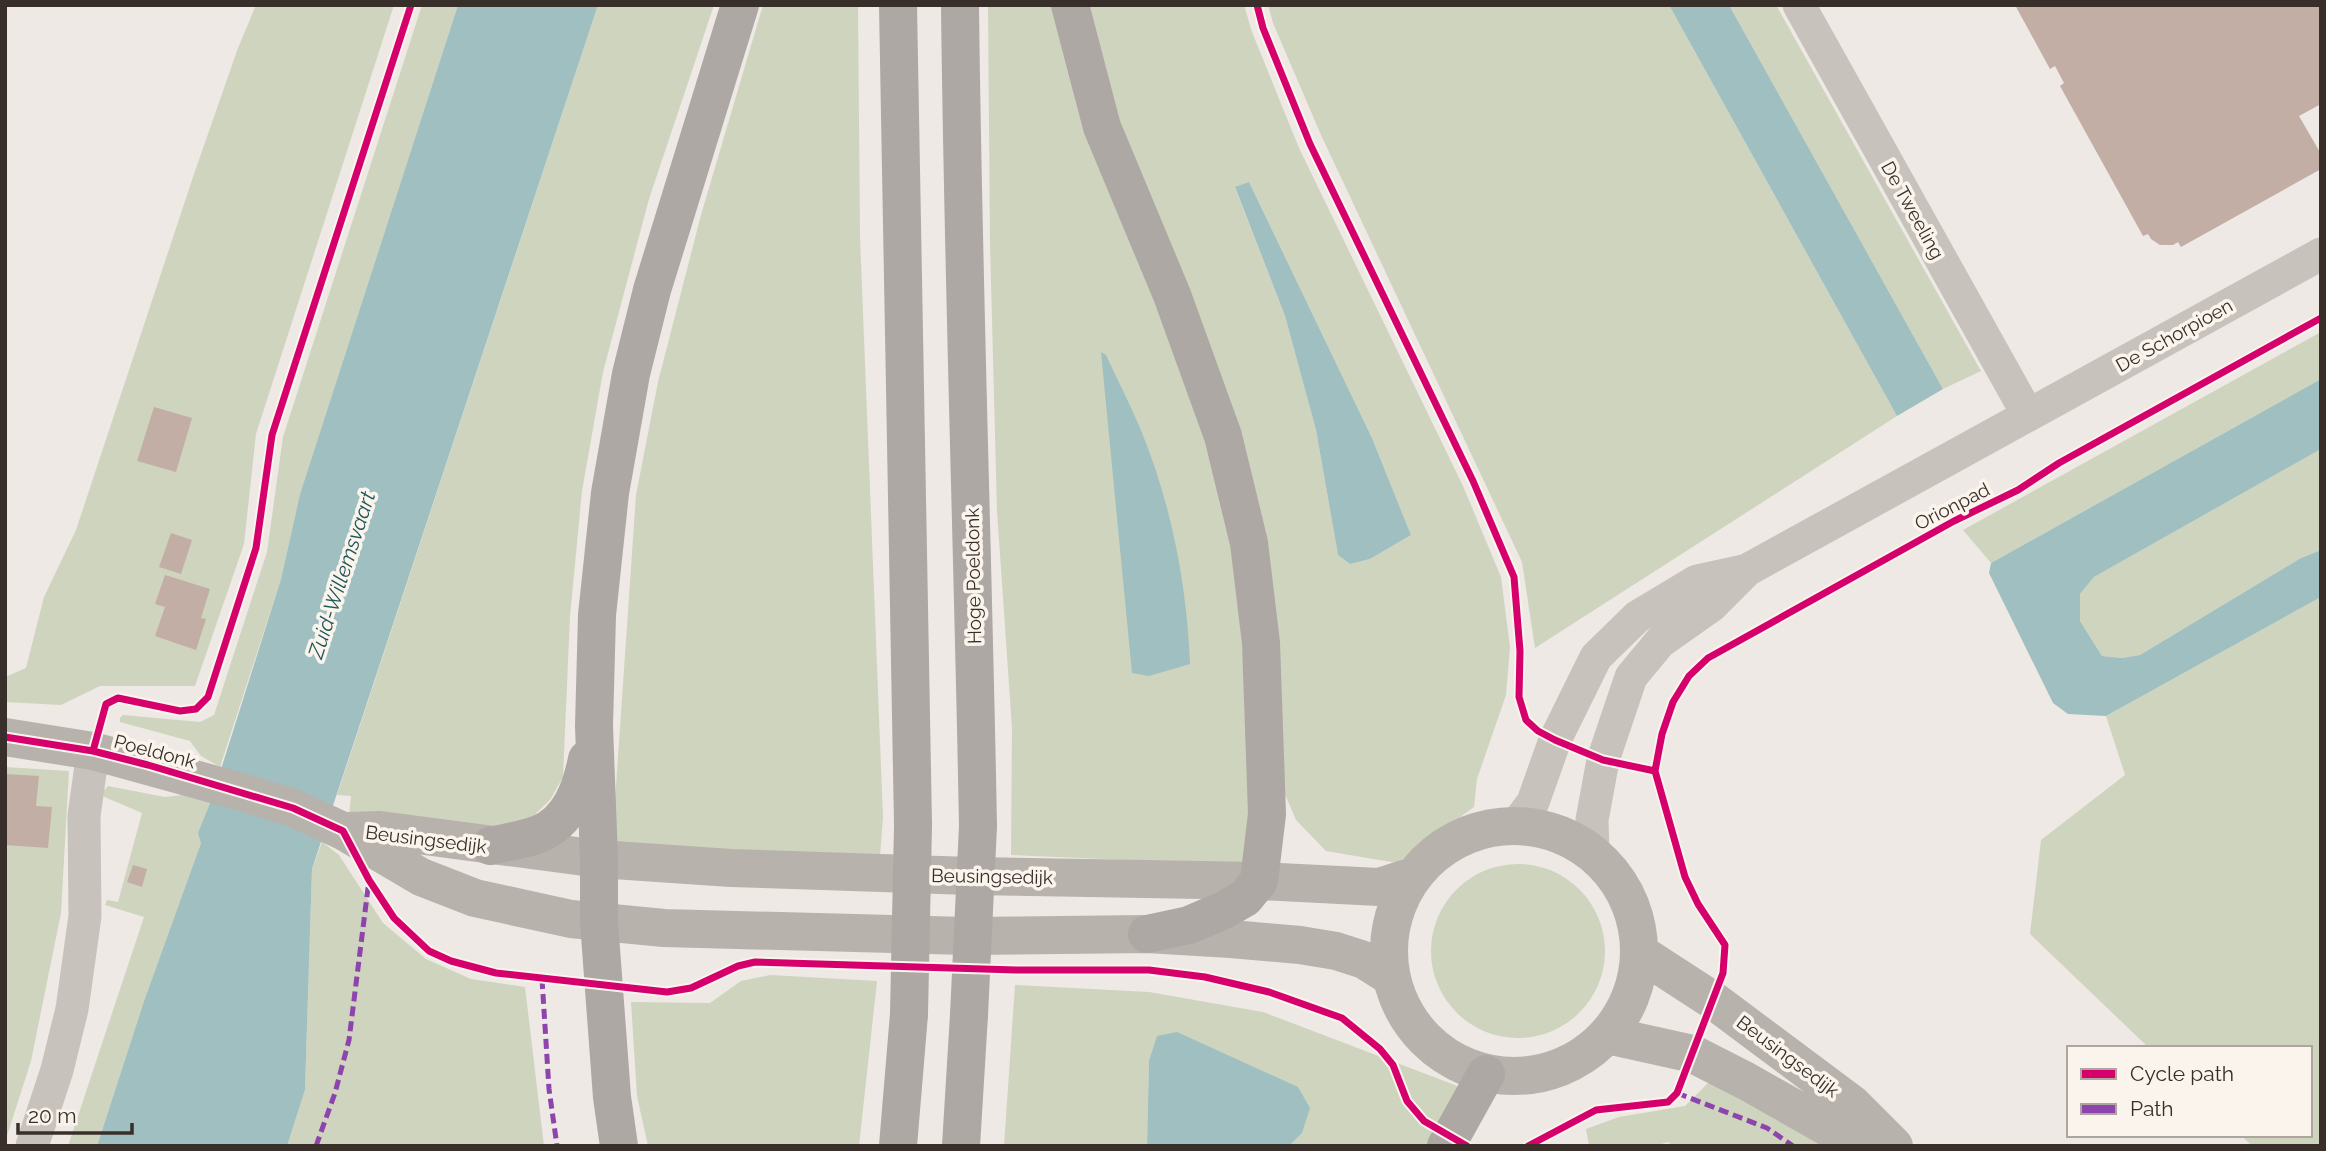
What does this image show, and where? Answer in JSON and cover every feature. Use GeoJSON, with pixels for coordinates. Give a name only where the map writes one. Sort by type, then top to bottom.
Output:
{"type":"FeatureCollection","features":[{"type":"Feature","properties":{"kind":"highway"},"geometry":{"type":"LineString","coordinates":[[619,1146],[612,1097],[599,922],[594,726],[597,615],[610,493],[631,374],[676,205],[740,5]]}},
{"type":"Feature","properties":{"kind":"highway"},"geometry":{"type":"LineString","coordinates":[[898,5],[900,244],[909,520],[913,825],[909,1014],[898,1146]]}},
{"type":"Feature","properties":{"kind":"highway","name":"Hoge Poeldonk"},"geometry":{"type":"LineString","coordinates":[[960,5],[963,242],[978,826],[961,1146]]}},
{"type":"Feature","properties":{"kind":"highway"},"geometry":{"type":"LineString","coordinates":[[1070,5],[1102,127],[1172,295],[1223,436],[1250,543],[1261,643],[1267,814],[1259,881],[1245,898],[1224,910],[1189,925],[1147,934]]}},
{"type":"Feature","properties":{"kind":"highway"},"geometry":{"type":"LineString","coordinates":[[490,846],[539,834],[557,822],[572,806],[583,779],[594,726]]}},
{"type":"Feature","properties":{"kind":"highway"},"geometry":{"type":"LineString","coordinates":[[1446,1146],[1486,1074]]}},
{"type":"Feature","properties":{"kind":"street","name":"De Tweeling"},"geometry":{"type":"LineString","coordinates":[[1799,5],[2028,415]]}},
{"type":"Feature","properties":{"kind":"street","name":"De Schorpioen"},"geometry":{"type":"LineString","coordinates":[[1747,570],[2321,254]]}},
{"type":"Feature","properties":{"kind":"street"},"geometry":{"type":"LineString","coordinates":[[1516,825],[1533,802],[1555,740],[1596,657],[1637,617],[1697,581],[1747,570]]}},
{"type":"Feature","properties":{"kind":"street"},"geometry":{"type":"LineString","coordinates":[[1593,854],[1592,820],[1603,760],[1631,677],[1660,642],[1711,606],[1747,570]]}},
{"type":"Feature","properties":{"kind":"street","name":"Poeldonk"},"geometry":{"type":"LineString","coordinates":[[5,737],[93,751],[214,783],[293,808],[343,831]]}},
{"type":"Feature","properties":{"kind":"street","name":"Poeldonk"},"geometry":{"type":"LineString","coordinates":[[32,1146],[57,1070],[72,1009],[85,916],[84,816],[93,751]]}},
{"type":"Feature","properties":{"kind":"street"},"geometry":{"type":"LineString","coordinates":[[1516,825],[1544,829],[1570,839],[1593,854],[1616,879],[1632,909],[1640,953],[1637,976],[1626,1008],[1607,1035],[1582,1057],[1552,1071],[1519,1077],[1486,1074],[1453,1062],[1424,1040],[1403,1011],[1391,977],[1388,942],[1396,907],[1413,876],[1441,849],[1476,831],[1516,825]]}},
{"type":"Feature","properties":{"kind":"street","name":"Beusingsedijk"},"geometry":{"type":"LineString","coordinates":[[343,831],[380,830],[599,859],[783,870],[1259,881],[1379,887],[1413,876]]}},
{"type":"Feature","properties":{"kind":"street","name":"Beusingsedijk"},"geometry":{"type":"LineString","coordinates":[[343,831],[421,877],[475,898],[571,919],[664,928],[966,936],[1147,934],[1245,940],[1336,951],[1364,960],[1391,977]]}},
{"type":"Feature","properties":{"kind":"street","name":"Beusingsedijk"},"geometry":{"type":"LineString","coordinates":[[1640,953],[1714,1001],[1852,1104],[1894,1146]]}},
{"type":"Feature","properties":{"kind":"street","name":"Beusingsedijk"},"geometry":{"type":"LineString","coordinates":[[1607,1035],[1693,1054],[1861,1146]]}},
{"type":"Feature","properties":{"kind":"green space"},"geometry":{"type":"Polygon","coordinates":[[[256,5],[394,5],[256,434],[244,544],[195,686],[100,686],[61,705],[5,702],[5,677],[26,668],[44,597],[76,530],[194,174],[256,5]]]}},
{"type":"Feature","properties":{"kind":"green space"},"geometry":{"type":"Polygon","coordinates":[[[422,5],[458,5],[300,494],[281,579],[220,767],[201,756],[190,741],[120,722],[120,718],[123,715],[200,722],[214,715],[267,552],[283,437],[422,5]]]}},
{"type":"Feature","properties":{"kind":"green space"},"geometry":{"type":"Polygon","coordinates":[[[598,5],[714,5],[649,199],[603,372],[582,491],[570,616],[563,777],[550,800],[528,821],[504,830],[349,816],[351,796],[337,795],[598,5]]]}},
{"type":"Feature","properties":{"kind":"green space"},"geometry":{"type":"Polygon","coordinates":[[[763,5],[858,5],[860,237],[883,817],[880,857],[612,844],[636,495],[658,382],[701,215],[763,5]]]}},
{"type":"Feature","properties":{"kind":"green space"},"geometry":{"type":"Polygon","coordinates":[[[988,5],[1055,5],[1187,376],[1235,547],[1253,786],[1243,865],[1011,855],[1012,728],[997,511],[990,243],[988,5]]]}},
{"type":"Feature","properties":{"kind":"green space"},"geometry":{"type":"Polygon","coordinates":[[[1085,5],[1244,5],[1252,32],[1299,148],[1463,486],[1501,577],[1510,647],[1506,695],[1477,779],[1474,807],[1397,863],[1326,851],[1296,820],[1281,785],[1278,640],[1116,123],[1085,5]],[[1249,182],[1235,188],[1285,316],[1316,430],[1338,555],[1350,564],[1370,559],[1411,535],[1372,438],[1249,182]]]}},
{"type":"Feature","properties":{"kind":"green space"},"geometry":{"type":"Polygon","coordinates":[[[1268,5],[1669,5],[1897,416],[1535,648],[1522,562],[1321,135],[1273,23],[1268,5]]]}},
{"type":"Feature","properties":{"kind":"green space"},"geometry":{"type":"Polygon","coordinates":[[[1729,5],[1776,5],[1981,371],[1943,389],[1729,5]]]}},
{"type":"Feature","properties":{"kind":"green space"},"geometry":{"type":"Polygon","coordinates":[[[2321,332],[2321,379],[1991,563],[1963,530],[2321,332]]]}},
{"type":"Feature","properties":{"kind":"green space"},"geometry":{"type":"Polygon","coordinates":[[[2321,449],[2321,550],[2301,558],[2140,655],[2122,658],[2102,656],[2080,621],[2080,594],[2094,577],[2321,449]]]}},
{"type":"Feature","properties":{"kind":"green space"},"geometry":{"type":"Polygon","coordinates":[[[2321,597],[2321,1146],[2252,1146],[2243,1137],[2312,1137],[2312,1046],[2147,1046],[2030,934],[2041,840],[2125,775],[2106,716],[2321,597]]]}},
{"type":"Feature","properties":{"kind":"green space"},"geometry":{"type":"Polygon","coordinates":[[[5,767],[69,771],[61,913],[31,1061],[5,1142],[5,767]]]}},
{"type":"Feature","properties":{"kind":"green space"},"geometry":{"type":"Polygon","coordinates":[[[108,786],[165,797],[192,794],[211,801],[201,843],[144,1001],[97,1146],[68,1146],[144,917],[105,905],[107,900],[118,902],[142,813],[100,795],[108,786]]]}},
{"type":"Feature","properties":{"kind":"green space"},"geometry":{"type":"Polygon","coordinates":[[[322,842],[339,855],[383,923],[426,959],[471,979],[525,987],[544,1146],[287,1146],[305,1090],[312,869],[322,842]]]}},
{"type":"Feature","properties":{"kind":"green space"},"geometry":{"type":"Polygon","coordinates":[[[1518,864],[1551,870],[1580,889],[1599,918],[1605,951],[1599,984],[1580,1013],[1551,1032],[1518,1038],[1485,1032],[1456,1013],[1437,984],[1431,951],[1437,918],[1456,889],[1485,870],[1518,864]]]}},
{"type":"Feature","properties":{"kind":"green space"},"geometry":{"type":"Polygon","coordinates":[[[770,975],[877,981],[859,1146],[648,1146],[637,1096],[631,1002],[710,1003],[741,981],[770,975]]]}},
{"type":"Feature","properties":{"kind":"green space"},"geometry":{"type":"Polygon","coordinates":[[[1015,985],[1149,992],[1263,1012],[1468,1090],[1436,1146],[1289,1146],[1302,1133],[1149,1061],[1147,1146],[1004,1146],[1015,985]]]}},
{"type":"Feature","properties":{"kind":"green space"},"geometry":{"type":"Polygon","coordinates":[[[1714,1077],[1836,1146],[1673,1146],[1668,1142],[1655,1146],[1589,1146],[1586,1129],[1619,1117],[1685,1106],[1714,1077]]]}},
{"type":"Feature","properties":{"kind":"water","name":"Zuid-Willemsvaart"},"geometry":{"type":"Polygon","coordinates":[[[458,5],[598,5],[312,869],[305,1090],[287,1146],[97,1146],[144,1001],[201,843],[198,833],[211,801],[281,579],[300,494],[458,5]]]}},
{"type":"Feature","properties":{"kind":"water"},"geometry":{"type":"Polygon","coordinates":[[[1669,5],[1729,5],[1943,389],[1897,416],[1669,5]]]}},
{"type":"Feature","properties":{"kind":"water"},"geometry":{"type":"Polygon","coordinates":[[[1249,182],[1372,438],[1411,535],[1370,559],[1350,564],[1338,555],[1316,430],[1285,316],[1235,187],[1249,182]]]}},
{"type":"Feature","properties":{"kind":"water"},"geometry":{"type":"Polygon","coordinates":[[[1101,352],[1106,355],[1151,456],[1169,514],[1181,574],[1190,664],[1149,676],[1132,673],[1101,352]]]}},
{"type":"Feature","properties":{"kind":"water"},"geometry":{"type":"Polygon","coordinates":[[[2321,379],[2321,449],[2094,577],[2080,594],[2080,621],[2102,656],[2122,658],[2140,655],[2301,558],[2321,550],[2321,597],[2106,716],[2068,714],[2053,703],[1989,573],[1991,563],[2321,379]]]}},
{"type":"Feature","properties":{"kind":"water"},"geometry":{"type":"Polygon","coordinates":[[[1177,1032],[1298,1087],[1310,1108],[1302,1133],[1289,1146],[1147,1146],[1149,1061],[1157,1036],[1177,1032]]]}},
{"type":"Feature","properties":{"kind":"building"},"geometry":{"type":"Polygon","coordinates":[[[2015,5],[2321,5],[2321,104],[2299,116],[2321,154],[2321,169],[2181,247],[2178,242],[2173,245],[2160,245],[2148,234],[2143,236],[2060,86],[2064,83],[2055,66],[2050,69],[2015,5]]]}},
{"type":"Feature","properties":{"kind":"building"},"geometry":{"type":"Polygon","coordinates":[[[154,407],[192,418],[176,472],[137,461],[154,407]]]}},
{"type":"Feature","properties":{"kind":"building"},"geometry":{"type":"Polygon","coordinates":[[[171,533],[192,540],[181,574],[159,567],[171,533]]]}},
{"type":"Feature","properties":{"kind":"building"},"geometry":{"type":"Polygon","coordinates":[[[165,575],[210,589],[201,618],[206,619],[196,650],[155,636],[165,607],[155,604],[165,575]]]}},
{"type":"Feature","properties":{"kind":"building"},"geometry":{"type":"Polygon","coordinates":[[[5,774],[39,776],[36,806],[52,807],[48,848],[5,845],[5,774]]]}},
{"type":"Feature","properties":{"kind":"building"},"geometry":{"type":"Polygon","coordinates":[[[133,865],[147,869],[142,887],[127,882],[133,865]]]}},
{"type":"Feature","properties":{"kind":"marked path"},"geometry":{"type":"LineString","coordinates":[[316,1146],[335,1093],[349,1040],[369,880]]}},
{"type":"Feature","properties":{"kind":"marked path"},"geometry":{"type":"LineString","coordinates":[[542,979],[549,1089],[557,1146]]}},
{"type":"Feature","properties":{"kind":"marked path"},"geometry":{"type":"LineString","coordinates":[[1677,1093],[1767,1128],[1793,1146]]}},
{"type":"Feature","properties":{"kind":"cycle path"},"geometry":{"type":"LineString","coordinates":[[93,751],[106,704],[118,698],[180,711],[196,709],[208,697],[256,548],[272,435],[411,5]]}},
{"type":"Feature","properties":{"kind":"cycle path"},"geometry":{"type":"LineString","coordinates":[[1257,5],[1263,28],[1310,144],[1473,481],[1514,577],[1520,651],[1519,697],[1526,720],[1538,731],[1555,740],[1603,760],[1655,771]]}},
{"type":"Feature","properties":{"kind":"cycle path","name":"Orionpad"},"geometry":{"type":"LineString","coordinates":[[1528,1146],[1596,1110],[1668,1102],[1677,1093],[1723,973],[1725,945],[1698,904],[1685,877],[1655,771],[1662,734],[1673,702],[1689,676],[1708,658],[1954,521],[2018,490],[2059,463],[2321,318]]}},
{"type":"Feature","properties":{"kind":"cycle path"},"geometry":{"type":"LineString","coordinates":[[5,737],[93,751],[148,765],[293,808],[343,831],[369,880],[394,918],[429,951],[451,961],[496,973],[667,992],[691,988],[738,966],[755,962],[1016,970],[1149,970],[1205,977],[1269,992],[1342,1018],[1380,1049],[1393,1065],[1407,1101],[1424,1121],[1467,1146]]}}]}
